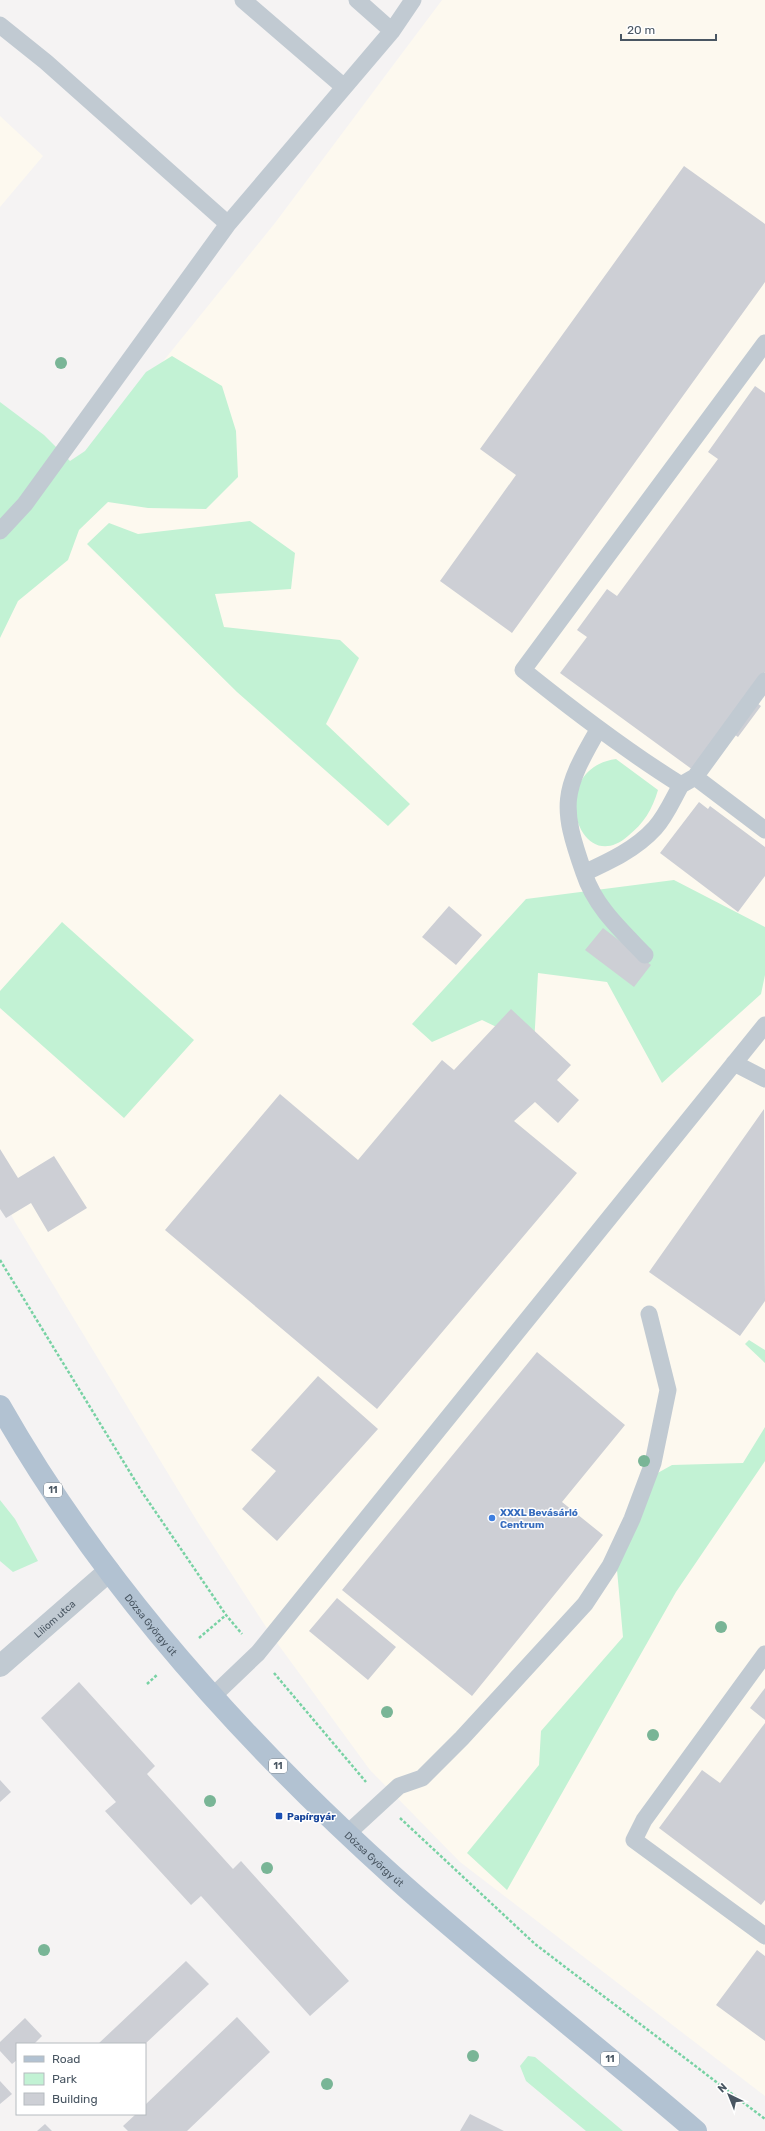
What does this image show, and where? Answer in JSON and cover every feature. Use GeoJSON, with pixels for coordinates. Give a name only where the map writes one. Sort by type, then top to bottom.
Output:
{"type":"FeatureCollection","features":[{"type":"Feature","properties":{"kind":"main road","name":"Dózsa György út"},"geometry":{"type":"LineString","coordinates":[[0,1406],[67,1512],[109,1571],[178,1657],[254,1743],[393,1876],[696,2131]]}},
{"type":"Feature","properties":{"kind":"street","name":"Liliom utca"},"geometry":{"type":"LineString","coordinates":[[0,1666],[109,1571]]}},
{"type":"Feature","properties":{"kind":"lane"},"geometry":{"type":"LineString","coordinates":[[243,0],[344,88]]}},
{"type":"Feature","properties":{"kind":"lane"},"geometry":{"type":"LineString","coordinates":[[357,0],[392,31]]}},
{"type":"Feature","properties":{"kind":"lane"},"geometry":{"type":"LineString","coordinates":[[0,531],[25,504],[228,224],[392,31],[413,0]]}},
{"type":"Feature","properties":{"kind":"lane"},"geometry":{"type":"LineString","coordinates":[[0,25],[46,62],[228,224]]}},
{"type":"Feature","properties":{"kind":"lane"},"geometry":{"type":"LineString","coordinates":[[765,343],[523,670],[598,730],[688,781],[765,830]]}},
{"type":"Feature","properties":{"kind":"lane"},"geometry":{"type":"LineString","coordinates":[[584,872],[614,859],[637,844],[656,827],[688,781],[765,681]]}},
{"type":"Feature","properties":{"kind":"lane"},"geometry":{"type":"LineString","coordinates":[[598,730],[575,773],[568,792],[568,822],[584,872],[594,897],[604,912],[645,955]]}},
{"type":"Feature","properties":{"kind":"lane"},"geometry":{"type":"LineString","coordinates":[[213,1696],[258,1653],[765,1025]]}},
{"type":"Feature","properties":{"kind":"lane"},"geometry":{"type":"LineString","coordinates":[[734,1063],[765,1079]]}},
{"type":"Feature","properties":{"kind":"lane"},"geometry":{"type":"LineString","coordinates":[[348,1833],[399,1786],[422,1778],[462,1738],[585,1604],[610,1566],[632,1519],[653,1463],[668,1390],[649,1314]]}},
{"type":"Feature","properties":{"kind":"lane"},"geometry":{"type":"LineString","coordinates":[[765,1654],[644,1820],[634,1840],[765,1936]]}},
{"type":"Feature","properties":{"kind":"path"},"geometry":{"type":"LineString","coordinates":[[0,1260],[142,1492],[226,1615],[382,1801],[535,1944],[765,2118]]}},
{"type":"Feature","properties":{"kind":"shaded area"},"geometry":{"type":"Polygon","coordinates":[[[442,0],[765,0],[765,2096],[460,1862],[370,1770],[272,1636],[197,1521],[15,1222],[0,1193],[0,563],[275,223],[442,0]]]}},
{"type":"Feature","properties":{"kind":"shaded area"},"geometry":{"type":"Polygon","coordinates":[[[0,116],[43,156],[0,207],[0,116]]]}},
{"type":"Feature","properties":{"kind":"green space"},"geometry":{"type":"Polygon","coordinates":[[[172,356],[222,386],[236,431],[238,477],[206,509],[148,508],[108,502],[79,530],[68,560],[18,601],[0,638],[0,402],[44,435],[70,461],[85,451],[146,372],[172,356]]]}},
{"type":"Feature","properties":{"kind":"green space"},"geometry":{"type":"Polygon","coordinates":[[[250,521],[295,553],[291,589],[215,594],[224,627],[340,640],[359,658],[326,724],[410,804],[388,826],[237,692],[87,544],[109,523],[138,534],[250,521]]]}},
{"type":"Feature","properties":{"kind":"green space"},"geometry":{"type":"Polygon","coordinates":[[[616,759],[658,790],[647,816],[628,836],[610,846],[595,844],[584,834],[577,818],[575,799],[581,781],[594,767],[616,759]]]}},
{"type":"Feature","properties":{"kind":"green space"},"geometry":{"type":"Polygon","coordinates":[[[674,880],[765,927],[765,975],[761,994],[662,1083],[607,982],[538,973],[534,1045],[482,1020],[432,1042],[412,1024],[526,899],[674,880]]]}},
{"type":"Feature","properties":{"kind":"green space"},"geometry":{"type":"Polygon","coordinates":[[[62,922],[194,1040],[124,1118],[0,1008],[0,991],[62,922]]]}},
{"type":"Feature","properties":{"kind":"green space"},"geometry":{"type":"Polygon","coordinates":[[[749,1340],[765,1350],[765,1363],[745,1344],[749,1340]]]}},
{"type":"Feature","properties":{"kind":"green space"},"geometry":{"type":"Polygon","coordinates":[[[765,1427],[765,1461],[676,1592],[507,1890],[467,1853],[539,1765],[541,1731],[623,1637],[617,1570],[654,1475],[672,1465],[743,1463],[765,1427]]]}},
{"type":"Feature","properties":{"kind":"green space"},"geometry":{"type":"Polygon","coordinates":[[[0,1500],[15,1519],[38,1561],[13,1572],[0,1561],[0,1500]]]}},
{"type":"Feature","properties":{"kind":"green space"},"geometry":{"type":"Polygon","coordinates":[[[528,2056],[535,2057],[623,2131],[586,2131],[526,2081],[520,2066],[528,2056]]]}},
{"type":"Feature","properties":{"kind":"building"},"geometry":{"type":"Polygon","coordinates":[[[684,166],[765,224],[765,282],[512,633],[440,581],[516,475],[480,449],[684,166]]]}},
{"type":"Feature","properties":{"kind":"building"},"geometry":{"type":"Polygon","coordinates":[[[755,386],[765,393],[765,672],[747,696],[761,706],[738,737],[724,727],[693,770],[560,673],[587,637],[577,630],[607,589],[617,596],[718,459],[708,452],[755,386]]]}},
{"type":"Feature","properties":{"kind":"building"},"geometry":{"type":"Polygon","coordinates":[[[699,802],[708,809],[710,806],[765,847],[765,876],[738,912],[660,853],[699,802]]]}},
{"type":"Feature","properties":{"kind":"building"},"geometry":{"type":"Polygon","coordinates":[[[449,906],[482,935],[456,965],[422,937],[449,906]]]}},
{"type":"Feature","properties":{"kind":"building"},"geometry":{"type":"Polygon","coordinates":[[[603,928],[651,965],[634,987],[585,950],[603,928]]]}},
{"type":"Feature","properties":{"kind":"building"},"geometry":{"type":"Polygon","coordinates":[[[511,1009],[571,1065],[557,1080],[579,1100],[558,1123],[535,1102],[514,1121],[577,1173],[377,1409],[165,1230],[280,1094],[358,1160],[442,1060],[454,1070],[511,1009]]]}},
{"type":"Feature","properties":{"kind":"building"},"geometry":{"type":"Polygon","coordinates":[[[764,1109],[765,1301],[740,1336],[649,1272],[764,1109]]]}},
{"type":"Feature","properties":{"kind":"building"},"geometry":{"type":"Polygon","coordinates":[[[0,1149],[18,1178],[54,1156],[87,1208],[48,1232],[31,1203],[6,1218],[0,1209],[0,1149]]]}},
{"type":"Feature","properties":{"kind":"building","name":"XXXL Bevásárló Centrum"},"geometry":{"type":"Polygon","coordinates":[[[537,1352],[625,1425],[562,1502],[603,1535],[472,1696],[342,1590],[537,1352]]]}},
{"type":"Feature","properties":{"kind":"building"},"geometry":{"type":"Polygon","coordinates":[[[318,1376],[378,1429],[277,1541],[242,1509],[276,1471],[251,1450],[318,1376]]]}},
{"type":"Feature","properties":{"kind":"building"},"geometry":{"type":"Polygon","coordinates":[[[337,1598],[396,1647],[368,1680],[309,1631],[337,1598]]]}},
{"type":"Feature","properties":{"kind":"building"},"geometry":{"type":"Polygon","coordinates":[[[79,1682],[155,1766],[147,1774],[233,1869],[241,1861],[349,1981],[310,2016],[201,1896],[191,1905],[105,1811],[116,1802],[41,1718],[79,1682]]]}},
{"type":"Feature","properties":{"kind":"building"},"geometry":{"type":"Polygon","coordinates":[[[765,1688],[765,1720],[750,1708],[765,1688]]]}},
{"type":"Feature","properties":{"kind":"building"},"geometry":{"type":"Polygon","coordinates":[[[765,1723],[765,1900],[761,1905],[659,1828],[702,1770],[720,1783],[765,1723]]]}},
{"type":"Feature","properties":{"kind":"building"},"geometry":{"type":"Polygon","coordinates":[[[0,1780],[11,1792],[0,1802],[0,1780]]]}},
{"type":"Feature","properties":{"kind":"building"},"geometry":{"type":"Polygon","coordinates":[[[757,1950],[765,1956],[765,2041],[716,2005],[757,1950]]]}},
{"type":"Feature","properties":{"kind":"building"},"geometry":{"type":"Polygon","coordinates":[[[186,1961],[209,1984],[146,2043],[99,2043],[186,1961]]]}},
{"type":"Feature","properties":{"kind":"building"},"geometry":{"type":"Polygon","coordinates":[[[237,2017],[270,2052],[187,2131],[128,2131],[123,2126],[135,2115],[146,2115],[146,2104],[237,2017]]]}},
{"type":"Feature","properties":{"kind":"building"},"geometry":{"type":"Polygon","coordinates":[[[25,2018],[42,2036],[35,2043],[16,2043],[16,2061],[12,2064],[0,2051],[0,2042],[25,2018]]]}},
{"type":"Feature","properties":{"kind":"building"},"geometry":{"type":"Polygon","coordinates":[[[0,2081],[12,2094],[0,2104],[0,2081]]]}},
{"type":"Feature","properties":{"kind":"building"},"geometry":{"type":"Polygon","coordinates":[[[470,2114],[504,2131],[460,2131],[470,2114]]]}},
{"type":"Feature","properties":{"kind":"building"},"geometry":{"type":"Polygon","coordinates":[[[45,2124],[52,2131],[37,2131],[45,2124]]]}},
{"type":"Feature","properties":{"kind":"place","name":"XXXL Bevásárló Centrum"},"geometry":{"type":"Point","coordinates":[492,1518]}},
{"type":"Feature","properties":{"kind":"place","name":"Papírgyár"},"geometry":{"type":"Point","coordinates":[279,1816]}}]}
